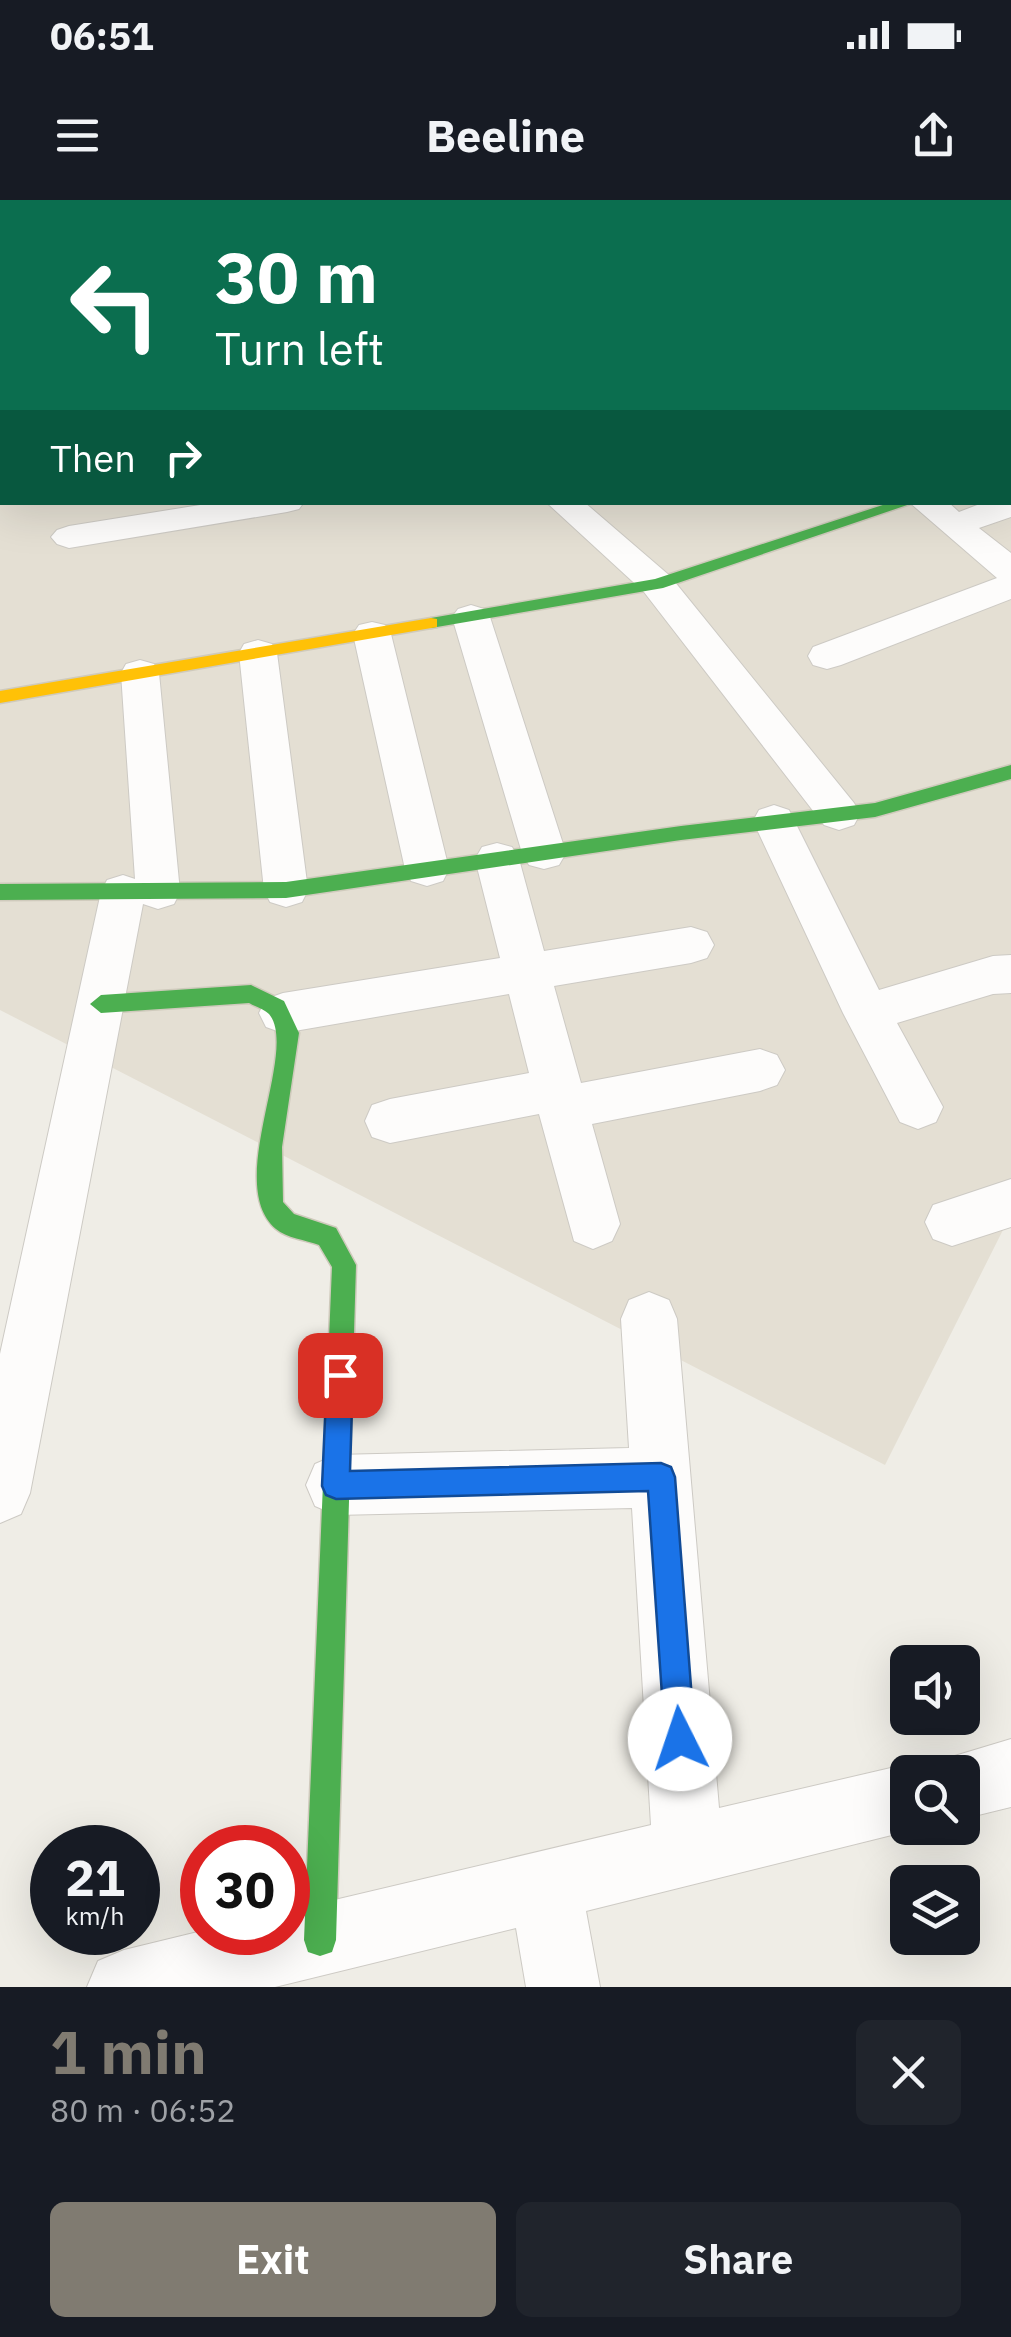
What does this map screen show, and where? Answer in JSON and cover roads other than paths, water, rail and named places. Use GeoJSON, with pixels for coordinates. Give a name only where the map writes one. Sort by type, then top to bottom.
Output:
{"type":"FeatureCollection","features":[{"type":"Feature","properties":{"kind":"street"},"geometry":{"type":"LineString","coordinates":[[69,537],[269,505]]}},
{"type":"Feature","properties":{"kind":"street"},"geometry":{"type":"LineString","coordinates":[[566,505],[658,584],[838,814]]}},
{"type":"Feature","properties":{"kind":"street"},"geometry":{"type":"LineString","coordinates":[[0,696],[658,584],[899,505]]}},
{"type":"Feature","properties":{"kind":"street"},"geometry":{"type":"LineString","coordinates":[[930,505],[1011,571]]}},
{"type":"Feature","properties":{"kind":"street"},"geometry":{"type":"LineString","coordinates":[[954,525],[1011,505]]}},
{"type":"Feature","properties":{"kind":"street"},"geometry":{"type":"LineString","coordinates":[[828,656],[1011,586]]}},
{"type":"Feature","properties":{"kind":"street"},"geometry":{"type":"LineString","coordinates":[[471,618],[521,856],[528,974],[594,1224]]}},
{"type":"Feature","properties":{"kind":"street"},"geometry":{"type":"LineString","coordinates":[[372,634],[427,870]]}},
{"type":"Feature","properties":{"kind":"street"},"geometry":{"type":"LineString","coordinates":[[258,654],[286,890]]}},
{"type":"Feature","properties":{"kind":"street"},"geometry":{"type":"LineString","coordinates":[[0,1493],[100,1004],[140,892],[140,673]]}},
{"type":"Feature","properties":{"kind":"street"},"geometry":{"type":"LineString","coordinates":[[0,892],[286,890],[876,810],[1011,772]]}},
{"type":"Feature","properties":{"kind":"street"},"geometry":{"type":"LineString","coordinates":[[774,821],[918,1107]]}},
{"type":"Feature","properties":{"kind":"street"},"geometry":{"type":"LineString","coordinates":[[283,1014],[691,945]]}},
{"type":"Feature","properties":{"kind":"street"},"geometry":{"type":"LineString","coordinates":[[867,1012],[993,975],[1011,974]]}},
{"type":"Feature","properties":{"kind":"street"},"geometry":{"type":"LineString","coordinates":[[100,1004],[250,994],[270,999],[283,1014],[288,1033],[268,1180],[271,1208],[284,1223],[320,1230],[336,1243],[344,1265],[320,1940]]}},
{"type":"Feature","properties":{"kind":"street"},"geometry":{"type":"LineString","coordinates":[[390,1121],[760,1070]]}},
{"type":"Feature","properties":{"kind":"street"},"geometry":{"type":"LineString","coordinates":[[952,1222],[1011,1203]]}},
{"type":"Feature","properties":{"kind":"street"},"geometry":{"type":"LineString","coordinates":[[650,1319],[688,1851]]}},
{"type":"Feature","properties":{"kind":"street"},"geometry":{"type":"LineString","coordinates":[[336,1486],[661,1477]]}},
{"type":"Feature","properties":{"kind":"street"},"geometry":{"type":"LineString","coordinates":[[980,1781],[1011,1773]]}},
{"type":"Feature","properties":{"kind":"street"},"geometry":{"type":"LineString","coordinates":[[124,1987],[890,1802]]}},
{"type":"Feature","properties":{"kind":"street"},"geometry":{"type":"LineString","coordinates":[[545,1885],[563,1987]]}}]}
